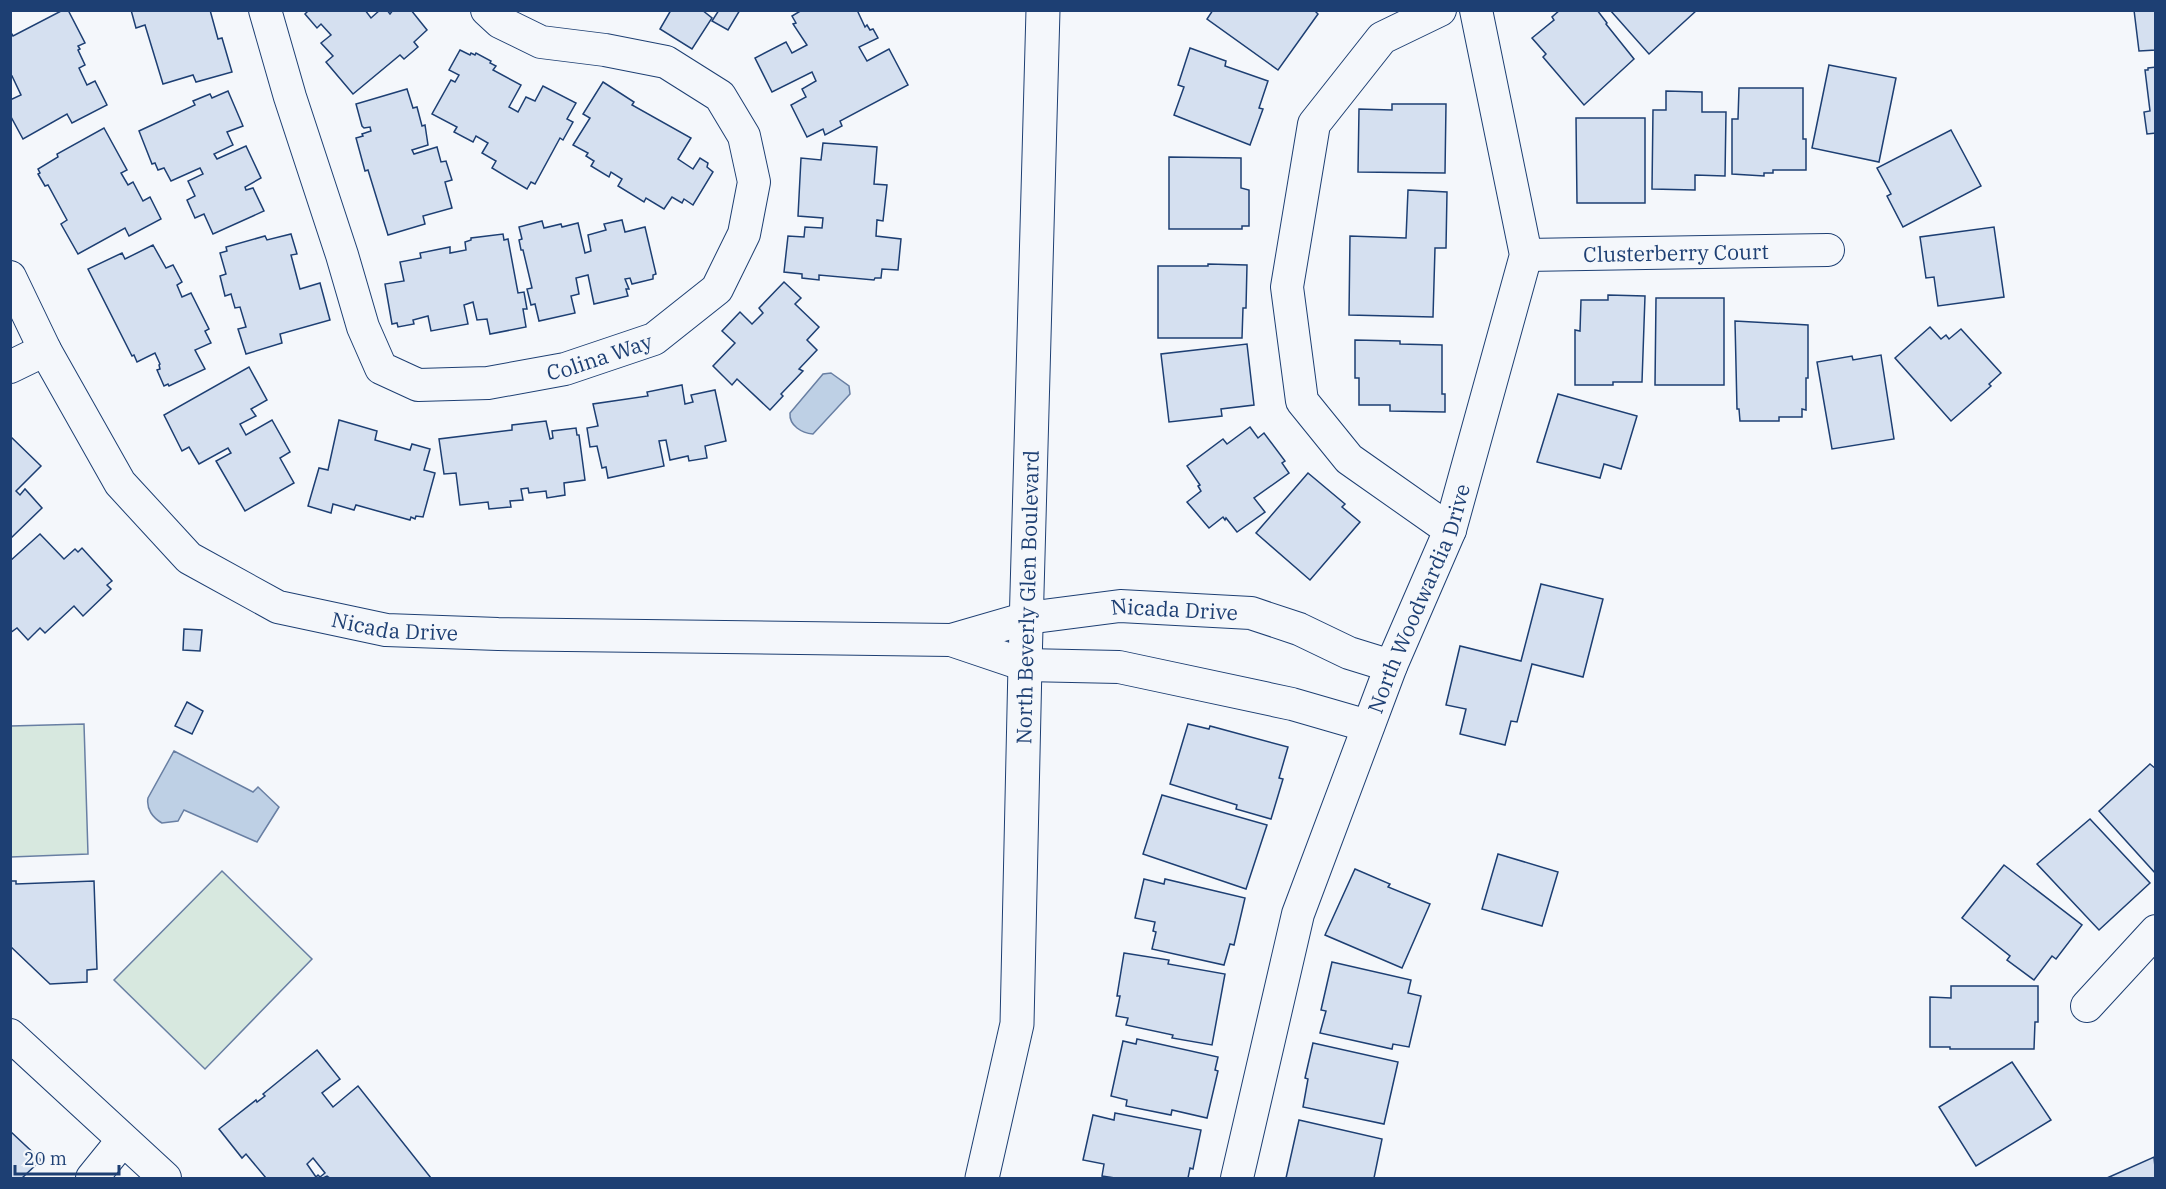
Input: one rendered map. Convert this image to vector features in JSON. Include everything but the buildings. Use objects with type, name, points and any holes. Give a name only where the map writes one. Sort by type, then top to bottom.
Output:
[{"type":"main road","name":"North Beverly Glen Boulevard","points":[[982,1179],[1017,1024],[1043,10]]},
{"type":"street","name":"Colina Way","points":[[265,10],[290,97],[363,327],[381,368],[418,385],[488,383],[565,369],[654,339],[717,289],[744,234],[754,182],[744,136],[720,96],[666,62],[605,50],[541,42],[500,22],[486,10]]},
{"type":"street","points":[[1440,10],[1382,38],[1314,124],[1287,287],[1302,401],[1348,459],[1450,530]]},
{"type":"street","name":"North Woodwardia Drive","points":[[1237,1179],[1298,914],[1391,666],[1450,530],[1526,255],[1476,10]]},
{"type":"street","name":"Clusterberry Court","points":[[1526,255],[1828,250]]},
{"type":"street","name":"Nicada Drive","points":[[10,277],[45,350],[120,483],[189,558],[278,608],[386,630],[498,634],[951,640],[1027,618],[1120,606],[1251,613],[1299,629],[1350,653],[1391,666]]},
{"type":"street","points":[[10,367],[45,350]]},
{"type":"street","name":"Nicada Drive","points":[[951,640],[1025,665],[1119,667],[1292,704],[1368,726]]},
{"type":"street","points":[[2087,1006],[2156,932]]},
{"type":"street","points":[[10,1035],[165,1179]]},
{"type":"street","points":[[92,1179],[122,1141]]},
{"type":"shaded area","points":[[84,724],[88,854],[11,857],[11,726]]},
{"type":"shaded area","points":[[222,871],[312,959],[205,1069],[114,980]]},
{"type":"water","points":[[831,373],[849,386],[850,394],[813,434],[805,432],[794,425],[790,413],[823,374]]},
{"type":"water","points":[[174,751],[253,792],[258,787],[279,807],[257,842],[184,810],[178,821],[162,823],[153,816],[148,806],[148,798]]}]
